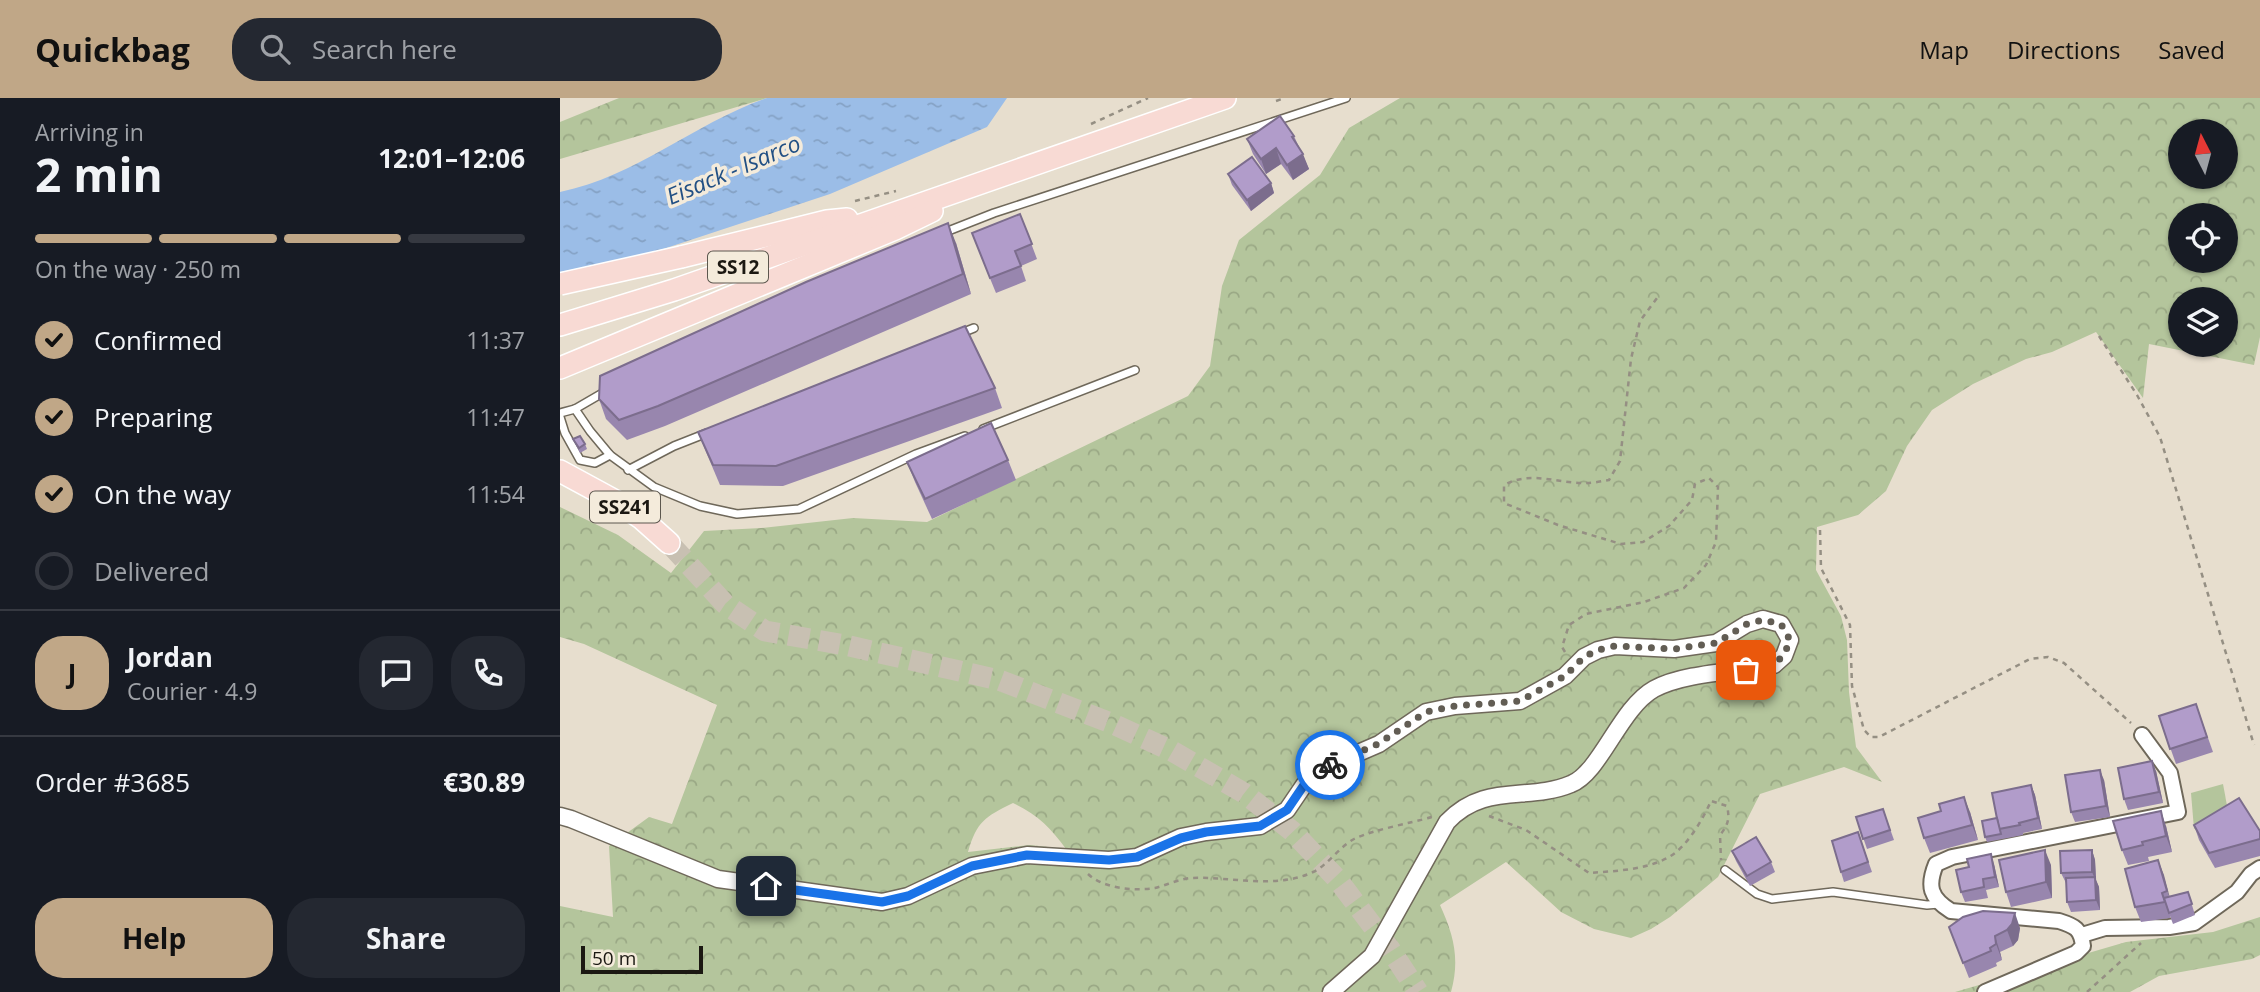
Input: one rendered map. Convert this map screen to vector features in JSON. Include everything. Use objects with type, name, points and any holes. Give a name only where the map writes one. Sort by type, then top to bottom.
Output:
[{"type":"main road","name":"SS12","points":[[560,325],[674,290],[1225,98]]},
{"type":"main road","points":[[560,368],[895,229],[1021,168]]},
{"type":"main road","points":[[560,284],[827,221],[887,215]]},
{"type":"main road","name":"SS241","points":[[565,477],[619,503],[669,542]]},
{"type":"street","points":[[560,816],[571,818],[718,879],[882,902],[908,896],[972,866],[1027,855],[1109,860],[1137,857],[1181,838],[1206,832],[1260,826],[1287,810],[1304,785],[1328,766],[1378,744],[1426,712],[1455,706],[1520,701],[1565,676],[1584,657],[1598,650],[1615,646],[1674,649],[1716,643],[1747,624],[1763,620],[1781,624],[1790,640],[1784,656],[1774,664],[1691,677],[1653,690],[1626,715],[1589,769],[1574,784],[1551,790],[1502,794],[1480,799],[1459,809],[1440,834],[1372,956],[1331,992]]},
{"type":"street","points":[[1985,992],[2076,953],[2083,946],[2082,935],[2073,926],[2059,921],[1951,911],[1940,904],[1932,892],[1930,879],[1936,864],[1952,857],[2178,812],[2170,772],[2142,734]]},
{"type":"street","points":[[2082,935],[2105,928],[2194,923],[2237,892],[2251,874],[2260,868]]},
{"type":"lane","points":[[934,236],[994,213],[1346,98]]},
{"type":"lane","points":[[950,337],[975,328]]},
{"type":"lane","points":[[980,430],[1135,370]]},
{"type":"lane","points":[[609,389],[560,415],[565,433],[580,460],[594,463],[610,455]]},
{"type":"lane","points":[[575,409],[610,455],[628,470],[665,493],[700,506],[737,514],[799,509],[916,454],[967,435]]},
{"type":"lane","points":[[628,470],[674,446],[712,431]]},
{"type":"lane","points":[[1725,870],[1757,894],[1772,899],[1833,892],[1927,905],[1940,904]]},
{"type":"path","points":[[1084,127],[1147,98]]},
{"type":"path","points":[[1276,101],[1285,98]]},
{"type":"path","points":[[850,202],[901,190]]},
{"type":"path","points":[[1575,666],[1562,647],[1569,625],[1586,614],[1644,602],[1684,588],[1706,565],[1716,542],[1718,487],[1709,478],[1696,484],[1692,500],[1669,526],[1643,542],[1621,544],[1558,525],[1504,503],[1504,485],[1517,478],[1586,483],[1609,480],[1620,461],[1631,359],[1640,321],[1657,298]]},
{"type":"path","points":[[2099,336],[2160,437],[2254,745]]},
{"type":"path","points":[[1820,530],[1821,568],[1850,625],[1852,686],[1864,730],[1871,737],[1878,737],[2030,659],[2048,657],[2064,663],[2142,734]]},
{"type":"path","points":[[1074,858],[1092,878],[1112,886],[1137,889],[1188,878],[1262,881],[1298,877],[1315,872],[1355,838],[1459,809],[1473,810],[1526,830],[1589,873],[1632,869],[1670,857],[1700,826],[1711,801],[1727,806],[1730,817],[1727,827],[1720,835],[1719,846],[1725,870]]},
{"type":"path","points":[[2087,992],[2159,927]]},
{"type":"green space","points":[[619,98],[767,98],[560,159],[560,122]]},
{"type":"green space","points":[[1400,98],[2260,98],[2260,337],[2254,365],[2214,357],[2238,357],[2238,287],[2168,287],[2168,348],[2149,344],[2143,398],[2096,332],[2052,352],[2026,359],[1973,384],[1932,410],[1907,446],[1886,491],[1858,515],[1817,527],[1816,570],[1841,616],[1847,640],[1849,692],[1856,747],[1882,782],[1844,767],[1760,794],[1718,877],[1670,917],[1631,938],[1594,929],[1561,912],[1506,862],[1440,905],[1454,948],[1455,969],[1451,992],[560,992],[560,906],[613,917],[609,846],[649,817],[672,824],[717,705],[584,644],[560,637],[560,507],[618,535],[671,573],[704,531],[853,518],[927,522],[1188,396],[1210,366],[1222,286],[1239,240],[1320,175],[1349,128]],"holes":[[[1013,803],[1049,828],[1066,849],[1030,845],[968,852],[983,821]]]},
{"type":"green space","points":[[2223,784],[2228,811],[2194,829],[2191,793]]},
{"type":"green space","points":[[2260,917],[2260,955],[2252,959],[2159,976],[2130,992],[1955,992],[2126,942],[2213,932]]},
{"type":"water","name":"Eisack - Isarco","points":[[767,98],[1007,98],[987,127],[830,194],[645,255],[560,272],[560,192],[615,174],[715,121]]},
{"type":"building","points":[[1280,116],[1303,154],[1287,165],[1276,148],[1261,159],[1247,139]]},
{"type":"building","points":[[1252,157],[1271,183],[1247,200],[1228,174]]},
{"type":"building","points":[[1020,214],[1032,244],[1015,251],[1021,266],[990,278],[972,233]]},
{"type":"building","points":[[948,223],[963,274],[658,406],[619,420],[599,399],[600,376],[806,282]]},
{"type":"building","points":[[965,326],[995,388],[776,466],[713,465],[698,432]]},
{"type":"building","points":[[991,423],[1008,460],[925,499],[907,462]]},
{"type":"building","points":[[580,436],[585,444],[579,448],[573,439]]},
{"type":"building","points":[[2196,704],[2207,737],[2170,749],[2159,716]]},
{"type":"building","points":[[2152,761],[2159,792],[2124,799],[2118,768]]},
{"type":"building","points":[[2100,770],[2106,806],[2071,812],[2065,775]]},
{"type":"building","points":[[2031,785],[2038,818],[1999,829],[1992,793]]},
{"type":"building","points":[[1964,797],[1972,825],[1924,838],[1918,818],[1941,811],[1939,804]]},
{"type":"building","points":[[2239,798],[2260,831],[2260,839],[2209,853],[2194,825]]},
{"type":"building","points":[[1883,809],[1890,830],[1863,839],[1856,817]]},
{"type":"building","points":[[2161,811],[2166,836],[2122,850],[2113,821]]},
{"type":"building","points":[[1997,818],[2001,834],[1985,837],[1982,821]]},
{"type":"building","points":[[1858,832],[1868,862],[1841,872],[1832,841]]},
{"type":"building","points":[[1756,837],[1771,862],[1747,876],[1732,851]]},
{"type":"building","points":[[2045,850],[2046,882],[2006,892],[1999,860]]},
{"type":"building","points":[[2092,850],[2092,872],[2061,873],[2060,851]]},
{"type":"building","points":[[1991,854],[1995,877],[1983,879],[1984,887],[1961,892],[1956,870],[1969,867],[1967,859]]},
{"type":"building","points":[[2158,860],[2167,891],[2162,893],[2165,902],[2135,907],[2125,869]]},
{"type":"building","points":[[2095,877],[2096,900],[2067,902],[2066,878]]},
{"type":"building","points":[[2188,892],[2192,904],[2169,913],[2164,898]]},
{"type":"building","points":[[1983,911],[2015,913],[2007,930],[1995,936],[1996,944],[1990,948],[1991,951],[1963,963],[1949,927],[1963,917]]},
{"type":"tunnel","points":[[669,543],[725,604],[765,631],[845,645],[999,680],[1111,723],[1172,751],[1244,793],[1292,831],[1338,880],[1390,949],[1418,992]]},
{"type":"way so far","points":[[1330,765],[1378,744],[1426,712],[1455,706],[1520,701],[1565,676],[1584,657],[1598,650],[1615,646],[1674,649],[1716,643],[1747,624],[1763,620],[1781,624],[1790,640],[1784,656],[1774,664],[1746,670]]},
{"type":"route","points":[[766,886],[882,902],[908,896],[972,866],[1027,855],[1109,860],[1137,857],[1181,838],[1206,832],[1260,826],[1287,810],[1304,785],[1330,765]]}]
